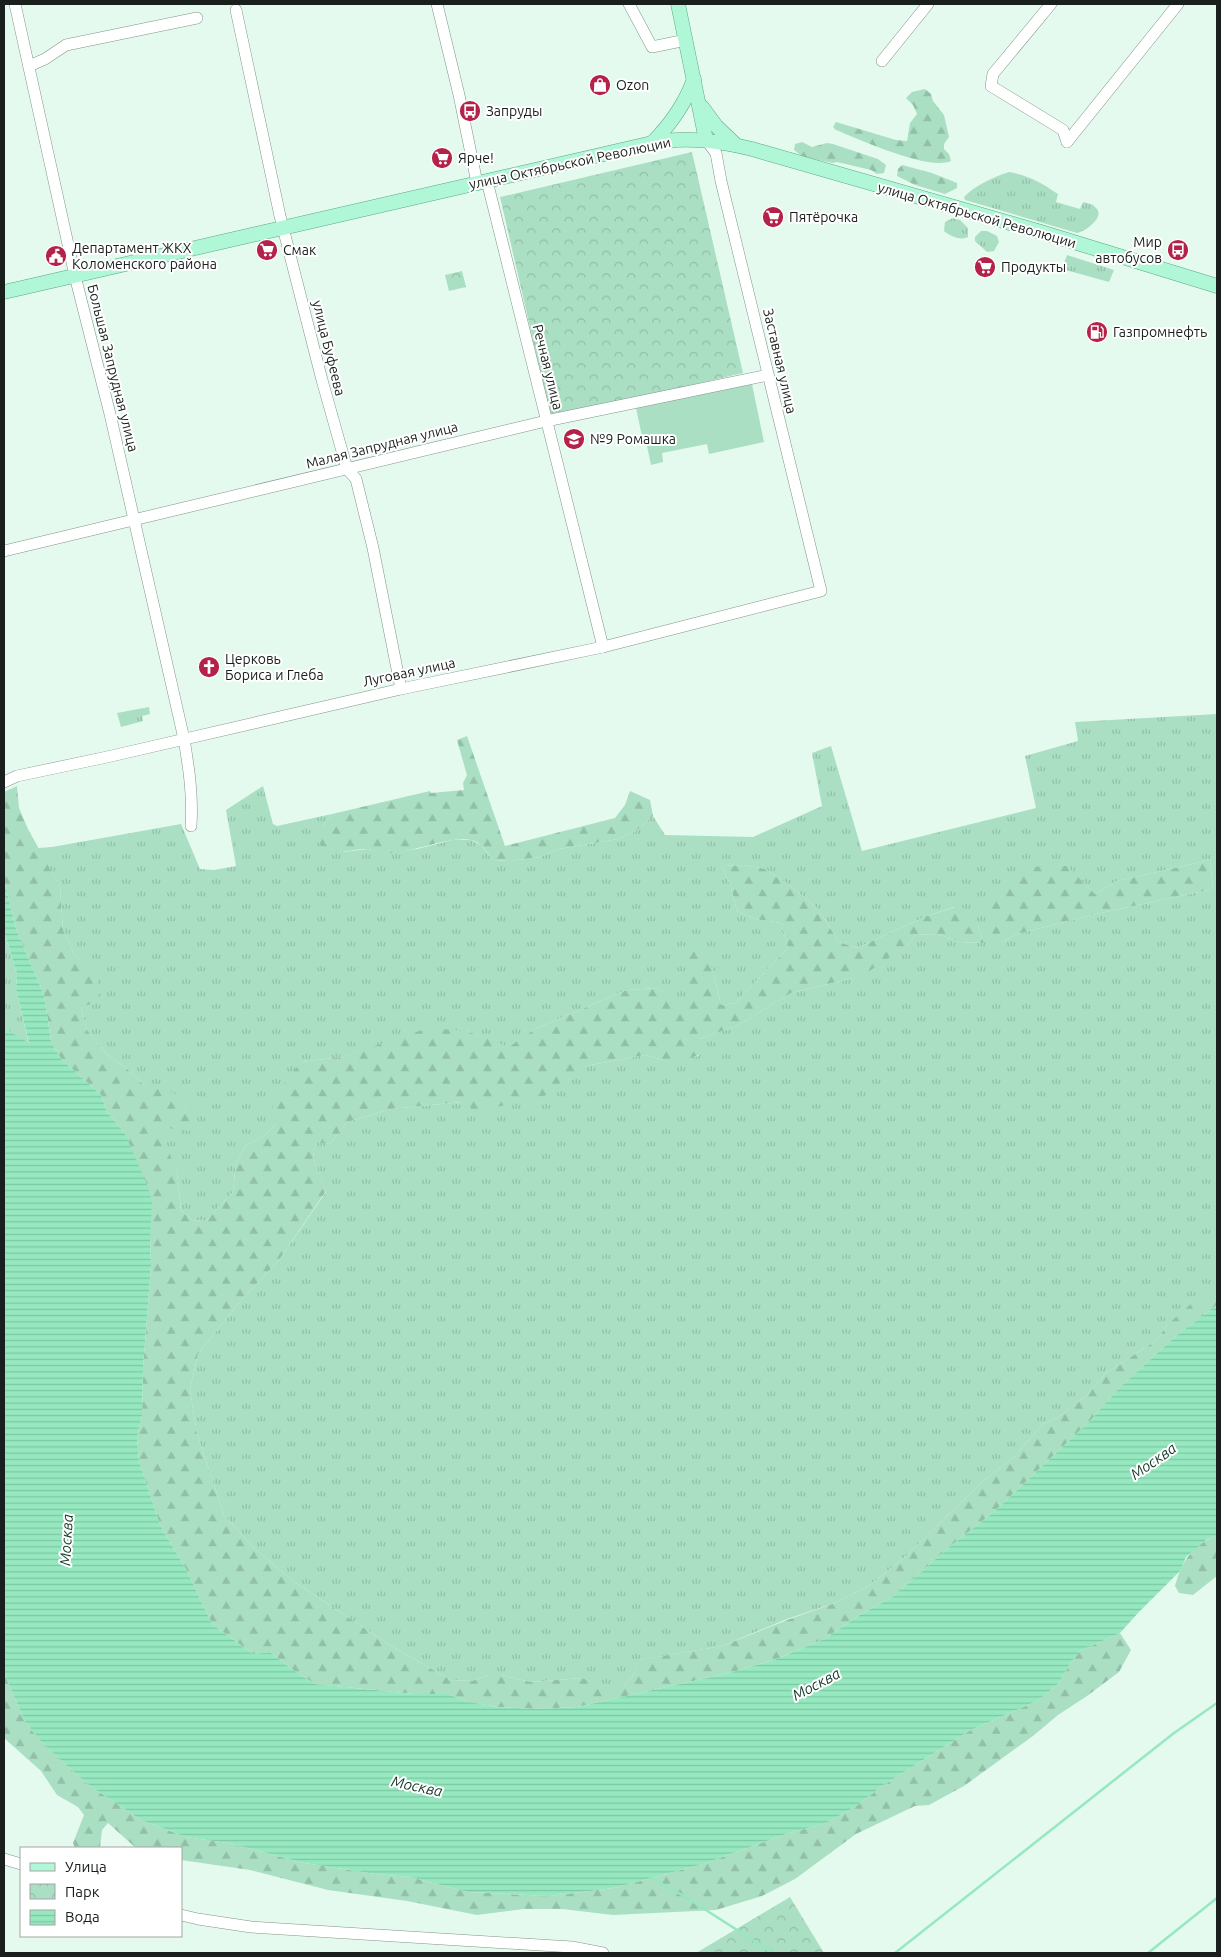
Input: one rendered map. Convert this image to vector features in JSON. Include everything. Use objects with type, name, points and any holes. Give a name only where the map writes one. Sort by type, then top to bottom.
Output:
[{"type":"main road","points":[[678,4],[706,140]]},
{"type":"main road","points":[[652,143],[671,124],[684,103],[694,78]]},
{"type":"main road","points":[[698,100],[711,120],[736,145]]},
{"type":"main road","name":"улица Октябрьской Революции","points":[[4,292],[652,143],[681,139],[706,140],[736,145],[1032,230],[1217,286]]},
{"type":"street","name":"Большая Запрудная улица","points":[[16,4],[75,276],[110,414],[184,739],[191,784],[192,826]]},
{"type":"street","name":"Речная улица","points":[[437,4],[603,647]]},
{"type":"street","points":[[628,4],[652,46],[686,40]]},
{"type":"street","points":[[882,61],[928,4]]},
{"type":"street","points":[[1051,4],[993,74],[991,86],[1055,124],[1063,130],[1067,142],[1178,4]]},
{"type":"street","name":"улица Буфеева","points":[[236,10],[284,228],[322,380],[347,470],[356,479],[373,548],[401,689]]},
{"type":"street","points":[[29,66],[45,59],[66,45],[197,18]]},
{"type":"street","name":"Заставная улица","points":[[706,140],[716,153],[821,591]]},
{"type":"street","name":"Малая Запрудная улица","points":[[4,550],[347,470],[546,421],[768,375]]},
{"type":"street","name":"Луговая улица","points":[[4,782],[17,776],[401,689],[603,647],[821,591]]},
{"type":"street","points":[[4,1858],[20,1864]]},
{"type":"street","points":[[182,1915],[251,1927],[572,1948],[603,1953]]},
{"type":"green space","points":[[925,89],[931,94],[933,101],[944,115],[949,137],[944,144],[944,149],[949,154],[951,161],[940,163],[911,158],[861,140],[833,127],[836,122],[896,140],[907,141],[910,123],[917,114],[913,105],[906,98],[912,92]]},
{"type":"green space","points":[[802,142],[812,147],[827,143],[833,144],[878,159],[886,165],[884,173],[877,174],[871,170],[802,156],[794,150],[795,144]]},
{"type":"green space","points":[[692,152],[743,373],[551,418],[500,197]]},
{"type":"green space","points":[[902,165],[932,173],[957,183],[957,188],[945,194],[915,185],[897,176],[898,169]]},
{"type":"green space","points":[[1009,172],[1029,177],[1052,190],[1058,194],[1056,202],[1080,209],[1083,202],[1093,205],[1098,211],[1097,219],[1085,230],[1077,233],[965,200],[964,197],[979,185]]},
{"type":"green space","points":[[953,218],[960,220],[968,228],[968,237],[955,237],[944,231],[945,222]]},
{"type":"green space","points":[[981,231],[987,231],[997,236],[999,242],[994,251],[987,252],[975,241],[975,237]]},
{"type":"green space","points":[[1067,255],[1114,270],[1109,282],[1062,269]]},
{"type":"green space","points":[[462,271],[466,287],[449,291],[445,275]]},
{"type":"green space","points":[[752,384],[764,442],[709,454],[707,444],[662,453],[663,462],[651,465],[646,441],[643,441],[636,408]]},
{"type":"green space","points":[[149,707],[150,714],[142,716],[143,721],[121,727],[117,713]]},
{"type":"green space","points":[[1217,714],[1217,1296],[1167,1325],[1157,1340],[1106,1373],[1087,1395],[1057,1418],[1043,1424],[1014,1457],[980,1484],[904,1558],[870,1585],[835,1603],[787,1619],[722,1646],[639,1660],[635,1673],[625,1685],[612,1689],[582,1678],[531,1682],[501,1675],[489,1675],[472,1681],[451,1680],[393,1647],[296,1583],[255,1549],[224,1515],[197,1434],[190,1390],[198,1354],[237,1305],[279,1260],[326,1192],[313,1157],[316,1141],[330,1144],[347,1122],[391,1109],[462,1102],[591,1065],[645,1055],[664,1060],[699,1056],[699,1039],[737,1026],[791,993],[853,978],[908,945],[915,935],[937,934],[960,942],[984,943],[978,926],[954,907],[927,916],[857,948],[839,942],[818,909],[793,888],[765,869],[744,865],[722,866],[731,887],[737,911],[755,919],[781,923],[788,948],[735,1003],[721,1005],[713,970],[687,954],[687,1004],[657,988],[627,990],[535,1029],[509,1048],[467,1031],[383,1044],[342,1057],[301,1062],[277,1124],[261,1138],[246,1145],[236,1163],[233,1192],[206,1221],[192,1220],[181,1210],[177,1172],[158,1127],[164,1127],[163,1087],[146,1087],[126,1068],[105,1053],[87,1030],[81,1008],[97,977],[74,954],[63,930],[60,887],[38,848],[181,824],[200,869],[214,870],[236,866],[226,810],[263,786],[273,824],[277,826],[332,814],[322,827],[344,852],[367,849],[391,853],[417,849],[452,840],[471,840],[481,845],[493,860],[510,861],[540,857],[559,849],[618,839],[636,831],[653,816],[665,835],[753,837],[822,806],[812,753],[831,746],[862,851],[1036,808],[1025,756],[1078,741],[1075,722]],"holes":[[[1210,860],[1213,889],[1096,914],[1017,934],[1000,943],[1087,886],[1095,894],[1117,881]]]},
{"type":"green space","points":[[467,736],[505,846],[615,818],[625,805],[630,791],[650,800],[653,816],[636,831],[618,839],[559,849],[540,857],[510,861],[493,860],[481,845],[475,841],[463,839],[391,853],[367,849],[337,852],[319,844],[322,827],[332,814],[430,791],[431,793],[464,790],[463,783],[467,775],[457,740]]},
{"type":"green space","points":[[17,786],[19,808],[28,829],[60,887],[63,930],[74,954],[97,976],[101,999],[81,1008],[87,1030],[105,1053],[126,1068],[146,1087],[163,1087],[190,1103],[190,1131],[159,1127],[177,1172],[181,1210],[192,1220],[206,1221],[233,1192],[236,1163],[246,1145],[261,1138],[277,1124],[271,1100],[301,1062],[342,1057],[428,1028],[467,1031],[509,1047],[535,1029],[627,990],[657,988],[687,1003],[687,954],[703,947],[713,970],[721,1005],[735,1003],[788,948],[781,923],[755,919],[737,911],[731,887],[722,866],[744,865],[765,869],[793,888],[818,909],[839,942],[857,948],[927,916],[955,907],[969,909],[978,926],[984,943],[960,942],[937,934],[915,935],[908,945],[871,970],[853,978],[791,993],[737,1026],[699,1039],[699,1055],[670,1065],[664,1060],[645,1055],[591,1065],[576,1070],[551,1094],[476,1112],[462,1102],[391,1109],[347,1122],[330,1144],[316,1142],[313,1157],[326,1191],[279,1260],[237,1305],[198,1354],[190,1390],[197,1434],[224,1515],[255,1549],[296,1583],[393,1647],[451,1680],[472,1681],[489,1675],[501,1675],[531,1682],[582,1678],[612,1688],[625,1685],[635,1673],[638,1660],[722,1646],[835,1603],[870,1585],[904,1558],[980,1484],[1014,1457],[1043,1424],[1057,1418],[1087,1395],[1106,1373],[1157,1340],[1167,1325],[1192,1303],[1217,1296],[1217,1305],[1177,1335],[1118,1389],[1091,1420],[995,1511],[948,1548],[894,1596],[858,1616],[826,1638],[777,1659],[729,1673],[577,1707],[535,1709],[497,1707],[465,1701],[448,1694],[413,1694],[315,1684],[270,1652],[253,1654],[212,1624],[187,1571],[160,1525],[139,1461],[137,1437],[142,1415],[143,1368],[151,1266],[150,1240],[124,1132],[107,1112],[101,1095],[61,1059],[51,1041],[44,995],[16,929],[4,880],[4,792]]},
{"type":"green space","points":[[1210,860],[1213,889],[1096,914],[1017,934],[1000,943],[990,930],[987,911],[993,891],[1021,867],[1067,866],[1095,894],[1117,881]]},
{"type":"green space","points":[[4,931],[17,974],[16,989],[29,1044],[4,1028]]},
{"type":"green space","points":[[1217,1535],[1217,1576],[1193,1595],[1179,1593],[1175,1586],[1185,1561],[1201,1544]]},
{"type":"green space","points":[[1120,1633],[1131,1650],[1119,1672],[1058,1715],[1033,1736],[964,1786],[929,1805],[915,1806],[856,1834],[795,1879],[762,1896],[716,1910],[613,1915],[562,1909],[524,1909],[477,1915],[407,1901],[328,1890],[250,1870],[182,1860],[182,1847],[135,1847],[108,1823],[102,1830],[100,1847],[75,1847],[73,1843],[84,1815],[78,1807],[57,1795],[41,1771],[4,1738],[4,1673],[25,1722],[44,1745],[86,1783],[141,1820],[186,1837],[228,1843],[304,1863],[375,1874],[410,1877],[468,1892],[549,1896],[614,1888],[703,1864],[786,1834],[826,1823],[855,1807],[882,1786],[969,1731],[1039,1700],[1059,1683],[1069,1665],[1080,1651]]},
{"type":"green space","points":[[790,1897],[824,1953],[696,1953]]},
{"type":"water","name":"Москва","points":[[4,880],[16,929],[44,995],[51,1041],[61,1059],[101,1095],[107,1112],[124,1132],[146,1182],[152,1201],[151,1266],[143,1368],[142,1415],[137,1437],[139,1461],[160,1525],[187,1571],[212,1624],[253,1654],[270,1652],[315,1684],[413,1694],[448,1694],[465,1701],[497,1707],[535,1709],[577,1707],[729,1673],[777,1659],[826,1638],[858,1616],[894,1596],[948,1548],[995,1511],[1091,1420],[1118,1389],[1177,1335],[1217,1305],[1217,1535],[1206,1540],[1186,1557],[1180,1571],[1120,1633],[1080,1651],[1069,1665],[1059,1683],[1039,1700],[969,1731],[882,1786],[855,1807],[826,1823],[786,1834],[703,1864],[614,1888],[549,1896],[468,1892],[410,1877],[375,1874],[304,1863],[228,1843],[186,1837],[141,1820],[86,1783],[44,1745],[25,1722],[4,1673],[4,1028],[29,1043],[16,989],[17,974],[4,931]]},
{"type":"waterway","points":[[895,1953],[1174,1733],[1217,1703]]},
{"type":"waterway","points":[[651,1878],[684,1896],[773,1953]]},
{"type":"waterway","points":[[1148,1953],[1217,1898]]},
{"type":"place","name":"Ozon","points":[[600,85]]},
{"type":"place","name":"Запруды","points":[[470,111]]},
{"type":"place","name":"Ярче!","points":[[442,158]]},
{"type":"place","name":"Пятёрочка","points":[[773,217]]},
{"type":"place","name":"Смак","points":[[267,250]]},
{"type":"place","name":"Мир автобусов","points":[[1178,250]]},
{"type":"place","name":"Департамент ЖКХ Коломенского района","points":[[56,256]]},
{"type":"place","name":"Продукты","points":[[985,267]]},
{"type":"place","name":"Газпромнефть","points":[[1097,332]]},
{"type":"place","name":"№9 Ромашка","points":[[574,439]]},
{"type":"place","name":"Церковь Бориса и Глеба","points":[[209,667]]}]
